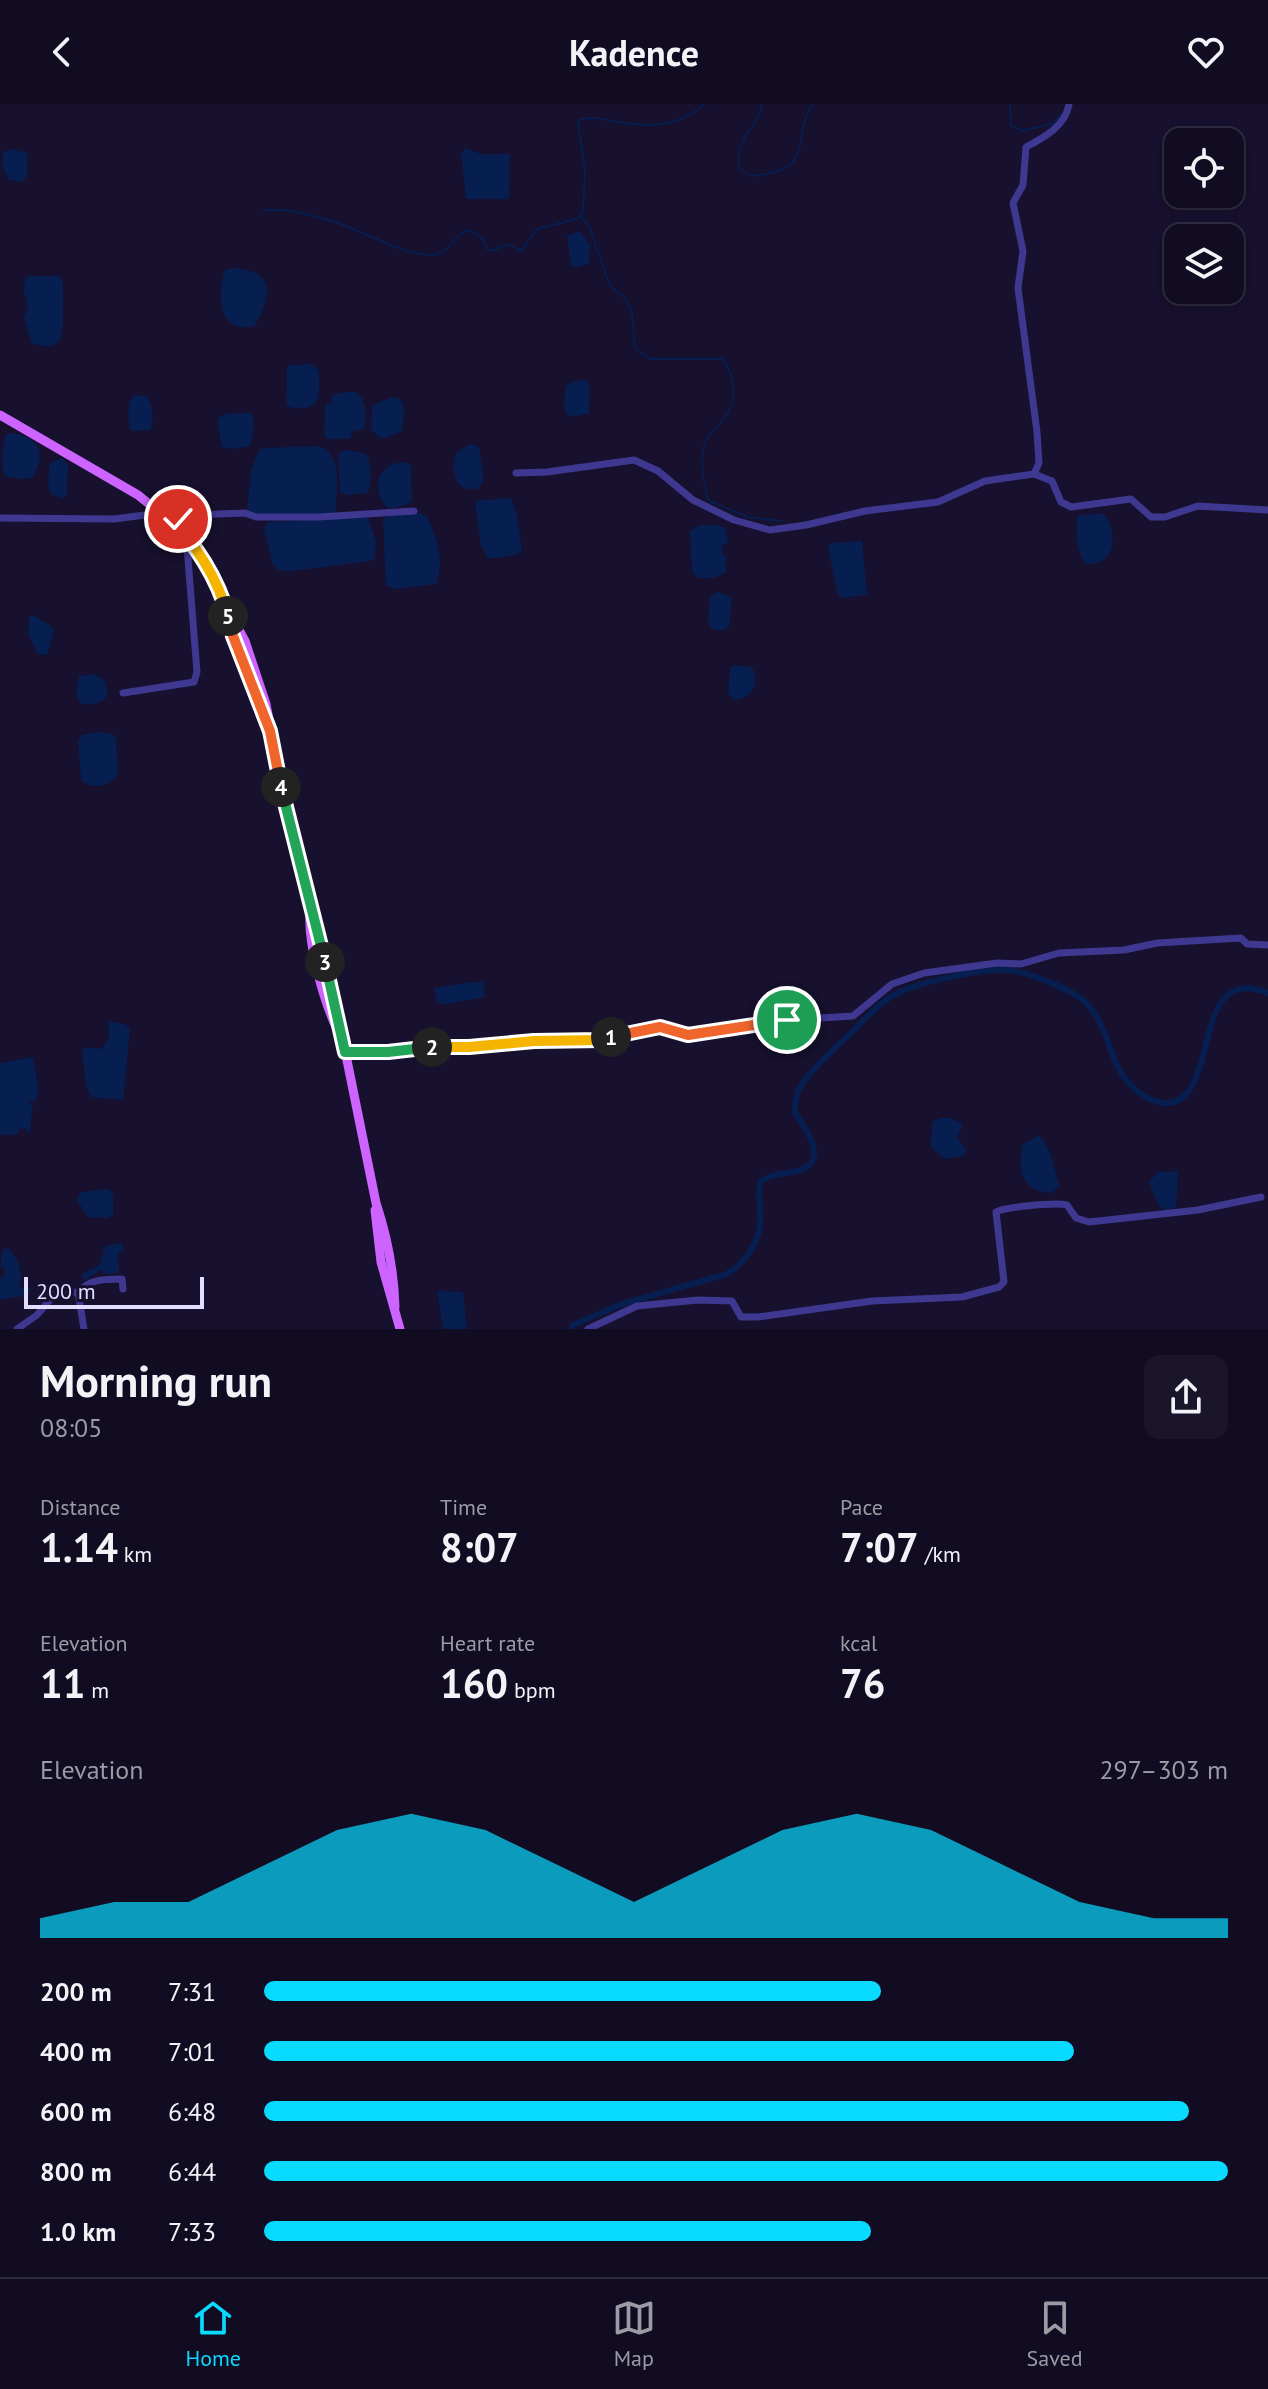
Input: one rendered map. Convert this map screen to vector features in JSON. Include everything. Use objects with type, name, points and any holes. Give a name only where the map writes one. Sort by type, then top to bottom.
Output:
[{"type":"main road","points":[[0,415],[138,495],[186,534],[234,620],[253,662],[263,691],[311,911],[311,934],[326,998],[345,1052],[385,1237],[400,1329]]},
{"type":"street","points":[[1034,474],[1039,463],[1037,432],[1018,288],[1023,251],[1013,203],[1023,185],[1026,147],[1050,134],[1068,112],[1069,104]]},
{"type":"street","points":[[516,473],[547,472],[634,460],[658,471],[693,500],[734,520],[770,530],[865,511],[938,502],[985,481],[1034,474],[1052,481],[1061,502],[1071,507],[1131,499],[1151,517],[1165,517],[1198,506],[1268,510]]},
{"type":"street","points":[[0,518],[114,519],[153,514],[178,519],[191,515],[245,513],[256,517],[319,517],[414,511]]},
{"type":"street","points":[[123,693],[194,682],[197,672],[186,534]]},
{"type":"street","points":[[345,1052],[602,1040],[617,1034],[660,1027],[688,1035],[787,1020],[853,1016],[892,984],[924,973],[997,963],[1021,964],[1059,953],[1124,950],[1202,939],[1241,938],[1247,944],[1268,945]]},
{"type":"street","points":[[588,1329],[637,1306],[655,1303],[732,1301],[741,1317],[758,1317],[872,1301],[962,1297],[999,1287],[1004,1282],[996,1212],[1003,1208],[1018,1209],[1058,1202],[1067,1205],[1076,1218],[1089,1222],[1198,1210],[1261,1197]]},
{"type":"street","points":[[17,1329],[37,1315],[55,1294],[78,1292],[92,1281],[114,1279],[122,1279],[123,1289]]},
{"type":"street","points":[[78,1292],[84,1329]]},
{"type":"water","points":[[465,148],[481,154],[510,154],[509,199],[466,199],[461,153]]},
{"type":"water","points":[[11,149],[27,153],[27,176],[22,182],[9,180],[2,165],[3,152]]},
{"type":"water","points":[[580,231],[590,245],[589,263],[571,267],[567,235]]},
{"type":"water","points":[[225,270],[247,270],[264,280],[267,295],[255,326],[233,325],[223,311],[222,280]]},
{"type":"water","points":[[30,276],[58,276],[62,279],[63,327],[60,339],[53,345],[32,344],[24,318],[28,308],[25,279]]},
{"type":"water","points":[[312,364],[319,371],[316,401],[307,408],[289,407],[286,401],[289,365]]},
{"type":"water","points":[[586,380],[590,385],[589,413],[574,417],[567,415],[564,406],[566,386],[573,381]]},
{"type":"water","points":[[357,392],[363,400],[366,414],[364,429],[353,431],[350,439],[327,439],[324,434],[326,404],[332,404],[332,395]]},
{"type":"water","points":[[134,395],[147,396],[149,400],[153,418],[150,430],[131,431],[129,407]]},
{"type":"water","points":[[393,397],[400,399],[403,407],[401,432],[382,439],[371,430],[372,405]]},
{"type":"water","points":[[251,413],[254,430],[250,446],[235,449],[222,447],[217,419],[224,414]]},
{"type":"water","points":[[12,433],[29,438],[38,448],[39,461],[32,478],[5,476],[3,445],[6,435]]},
{"type":"water","points":[[469,444],[479,447],[484,481],[477,489],[467,489],[458,484],[453,469],[456,453]]},
{"type":"water","points":[[317,446],[326,450],[335,463],[336,510],[330,515],[253,515],[247,509],[251,472],[258,451],[264,448]]},
{"type":"water","points":[[348,450],[366,454],[368,458],[371,473],[368,493],[340,493],[338,456],[340,452]]},
{"type":"water","points":[[62,458],[68,464],[67,495],[63,498],[51,494],[48,483],[50,463]]},
{"type":"water","points":[[403,462],[411,465],[412,502],[387,508],[379,493],[379,479],[387,467]]},
{"type":"water","points":[[511,498],[517,515],[522,551],[516,555],[489,559],[481,546],[475,501]]},
{"type":"water","points":[[419,513],[427,516],[439,550],[440,566],[436,584],[395,589],[386,586],[383,520],[388,516]]},
{"type":"water","points":[[1102,513],[1111,528],[1112,547],[1103,561],[1084,563],[1077,540],[1077,516]]},
{"type":"water","points":[[368,517],[376,542],[375,558],[371,561],[291,571],[279,571],[272,563],[264,528],[268,522]]},
{"type":"water","points":[[700,525],[718,525],[726,529],[728,544],[722,545],[722,553],[726,557],[726,572],[714,578],[698,578],[692,571],[690,531]]},
{"type":"water","points":[[862,541],[867,595],[841,598],[828,547],[830,543]]},
{"type":"water","points":[[717,592],[732,597],[729,627],[720,631],[712,629],[708,623],[710,597]]},
{"type":"water","points":[[33,615],[54,630],[47,655],[38,654],[28,634],[29,617]]},
{"type":"water","points":[[735,665],[752,667],[755,684],[746,697],[734,700],[728,694],[730,668]]},
{"type":"water","points":[[94,674],[104,680],[108,694],[96,704],[80,703],[76,694],[79,676]]},
{"type":"water","points":[[98,732],[113,734],[116,739],[118,775],[101,786],[81,780],[78,742],[82,735]]},
{"type":"water","points":[[483,982],[485,997],[437,1003],[434,988]]},
{"type":"water","points":[[108,1022],[125,1024],[130,1030],[123,1100],[91,1097],[86,1085],[82,1049],[102,1049],[109,1037]]},
{"type":"water","points":[[33,1057],[39,1091],[35,1101],[28,1101],[33,1105],[29,1136],[26,1129],[20,1129],[16,1135],[0,1135],[0,1063]]},
{"type":"water","points":[[940,1118],[962,1123],[957,1137],[966,1149],[965,1155],[946,1159],[931,1148],[932,1122]]},
{"type":"water","points":[[1039,1135],[1050,1153],[1060,1186],[1051,1193],[1033,1189],[1021,1170],[1023,1144]]},
{"type":"water","points":[[1178,1171],[1176,1208],[1165,1210],[1159,1206],[1149,1182],[1158,1172]]},
{"type":"water","points":[[108,1189],[113,1194],[113,1215],[107,1218],[88,1217],[77,1200],[80,1192]]},
{"type":"water","points":[[122,1243],[124,1250],[118,1254],[119,1273],[103,1274],[101,1270],[84,1281],[82,1274],[100,1265],[105,1246]]},
{"type":"water","points":[[7,1248],[19,1266],[19,1288],[31,1288],[25,1301],[22,1296],[0,1300],[0,1278],[5,1275],[4,1267],[0,1266],[3,1249]]},
{"type":"water","points":[[437,1291],[463,1292],[467,1329],[443,1329]]},
{"type":"waterway","points":[[263,210],[287,211],[325,219],[421,254],[443,252],[459,235],[470,230],[482,238],[488,250],[507,244],[521,251],[537,229],[577,219],[583,212],[585,171],[580,120],[592,118],[661,124],[683,118],[704,104]]},
{"type":"waterway","points":[[762,104],[740,149],[740,169],[751,176],[773,173],[795,160],[806,117],[813,104]]},
{"type":"waterway","points":[[1010,104],[1011,126],[1022,131],[1052,124],[1063,113]]},
{"type":"waterway","points":[[581,217],[589,226],[610,286],[625,298],[632,312],[635,349],[651,359],[722,359],[726,364],[732,378],[731,407],[707,439],[702,457],[708,500],[747,517],[781,521]]},
{"type":"waterway","points":[[571,1329],[573,1325],[622,1304],[727,1274],[741,1263],[752,1249],[758,1233],[760,1182],[774,1175],[797,1171],[813,1161],[813,1145],[795,1113],[799,1089],[809,1074],[872,1012],[904,990],[932,981],[995,970],[1015,971],[1050,982],[1089,1006],[1124,1077],[1146,1097],[1160,1103],[1169,1103],[1185,1095],[1196,1078],[1216,1012],[1227,996],[1243,988],[1268,993]]},
{"type":"route","points":[[178,519],[167,516],[186,534],[219,593],[270,731],[345,1052],[602,1040],[617,1034],[660,1027],[688,1035],[787,1020]]}]
